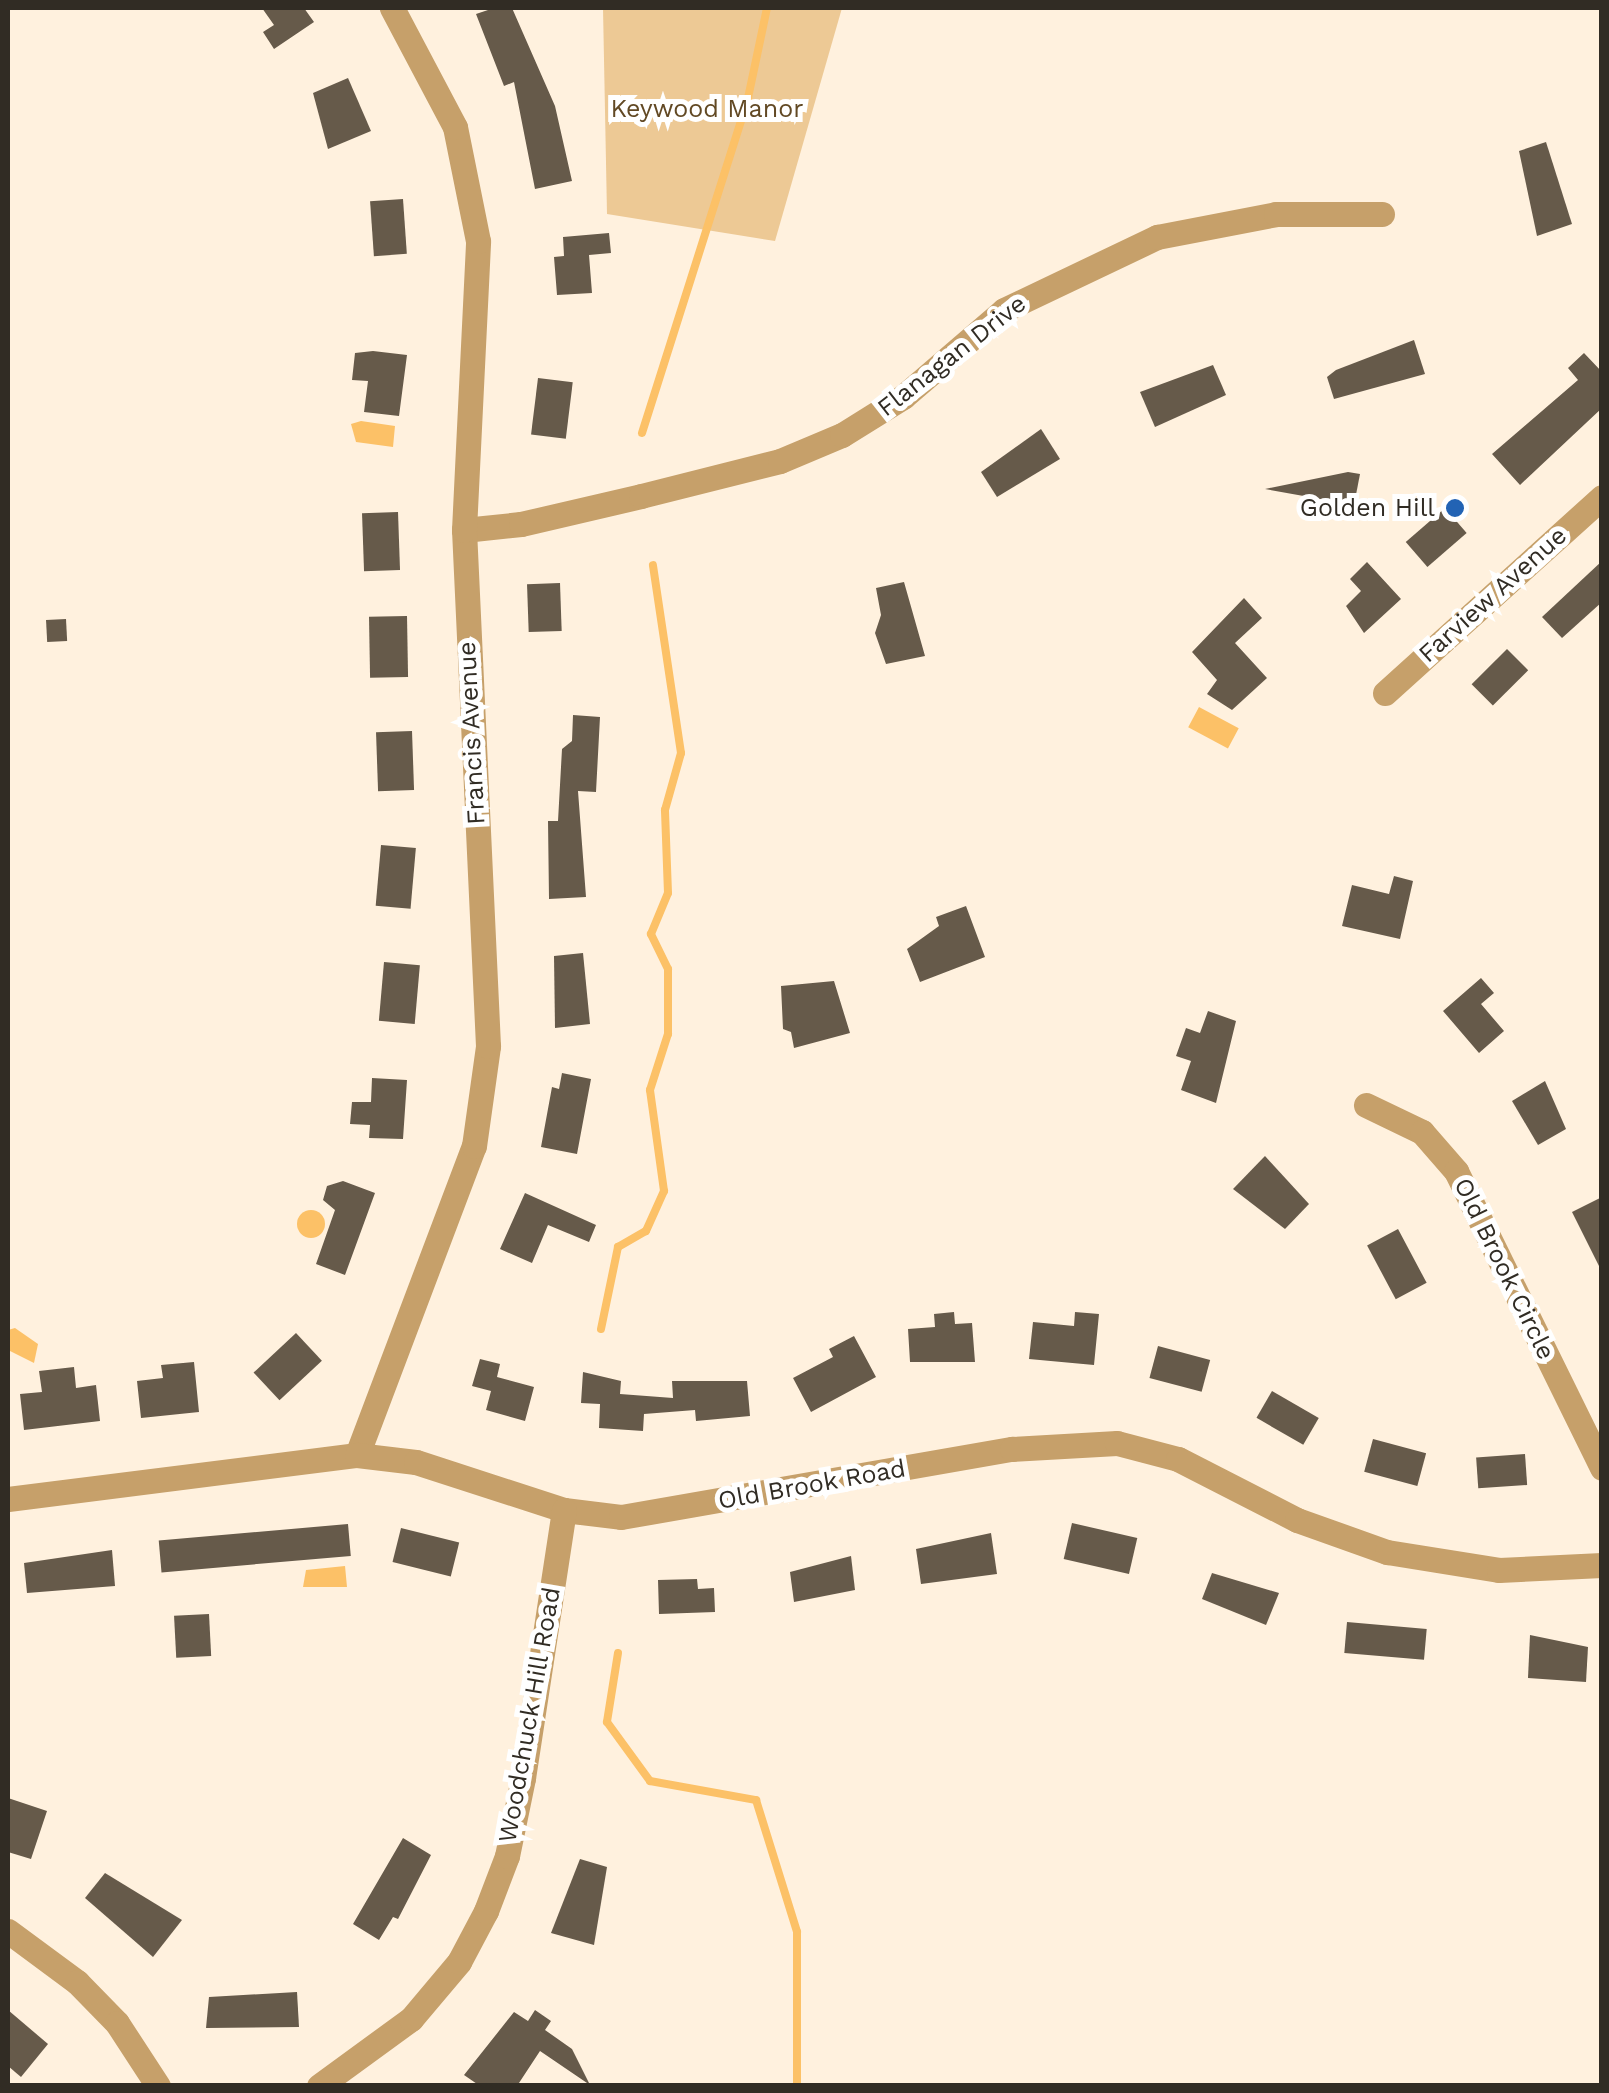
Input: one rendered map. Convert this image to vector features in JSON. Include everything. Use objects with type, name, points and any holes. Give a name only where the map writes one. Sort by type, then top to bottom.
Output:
[{"type":"street","name":"Francis Avenue","points":[[357,1455],[484,1108],[488,1046],[464,530],[478,241],[455,127],[392,8]]},
{"type":"street","name":"Flanagan Drive","points":[[464,530],[521,524],[642,496],[780,461],[842,436],[903,397],[1004,310],[1157,237],[1276,214],[1382,214]]},
{"type":"street","name":"Farview Avenue","points":[[1385,693],[1602,497]]},
{"type":"street","name":"Old Brook Circle","points":[[1366,1105],[1422,1132],[1456,1171],[1602,1468]]},
{"type":"street","name":"Old Brook Road","points":[[8,1499],[357,1455],[438,1468],[564,1510],[621,1517],[1012,1449],[1117,1443],[1178,1459],[1296,1520],[1406,1557],[1528,1572],[1602,1565]]},
{"type":"street","name":"Woodchuck Hill Road","points":[[319,2086],[411,2019],[458,1962],[486,1911],[507,1856],[523,1778],[564,1510]]},
{"type":"street","points":[[8,1932],[90,1996],[158,2086]]},
{"type":"green space","name":"Keywood Manor","points":[[603,8],[842,8],[775,241],[607,214]]},
{"type":"shaded area","points":[[361,421],[395,426],[393,447],[356,442],[351,424]]},
{"type":"shaded area","points":[[1199,707],[1239,728],[1228,748],[1188,727]]},
{"type":"shaded area","points":[[311,1210],[321,1214],[325,1224],[321,1234],[311,1238],[301,1234],[297,1224],[301,1214]]},
{"type":"shaded area","points":[[15,1328],[38,1344],[34,1363],[8,1350],[8,1330]]},
{"type":"shaded area","points":[[345,1566],[347,1587],[303,1587],[306,1570]]},
{"type":"building","points":[[262,8],[304,8],[314,22],[274,49],[263,32],[274,25]]},
{"type":"building","points":[[512,8],[555,106],[572,181],[535,189],[514,82],[504,86],[476,14]]},
{"type":"building","points":[[348,78],[371,131],[328,149],[313,93]]},
{"type":"building","points":[[1546,142],[1572,224],[1537,236],[1519,151]]},
{"type":"building","points":[[403,199],[407,254],[374,256],[370,201]]},
{"type":"building","points":[[609,233],[611,253],[589,255],[592,293],[557,295],[554,257],[564,256],[563,237]]},
{"type":"building","points":[[1414,340],[1425,374],[1334,399],[1327,377],[1336,370]]},
{"type":"building","points":[[355,353],[407,355],[399,416],[364,412],[368,381],[352,380]]},
{"type":"building","points":[[1584,353],[1602,372],[1602,408],[1520,485],[1492,454],[1578,380],[1568,368]]},
{"type":"building","points":[[1213,365],[1226,395],[1155,427],[1140,392]]},
{"type":"building","points":[[538,378],[573,382],[566,439],[531,435]]},
{"type":"building","points":[[1041,429],[1060,459],[997,497],[981,472]]},
{"type":"building","points":[[1348,472],[1360,474],[1354,505],[1265,489]]},
{"type":"building","points":[[1445,508],[1467,533],[1427,567],[1406,542]]},
{"type":"building","points":[[398,512],[400,570],[364,571],[362,513]]},
{"type":"building","points":[[1602,561],[1602,602],[1562,638],[1542,617]]},
{"type":"building","points":[[1367,562],[1401,599],[1364,633],[1346,606],[1361,591],[1350,579]]},
{"type":"building","points":[[904,582],[925,656],[886,664],[875,633],[881,615],[876,588]]},
{"type":"building","points":[[560,583],[562,631],[529,632],[527,584]]},
{"type":"building","points":[[1244,598],[1262,618],[1235,643],[1267,678],[1232,710],[1207,694],[1217,680],[1192,652]]},
{"type":"building","points":[[407,616],[408,677],[370,678],[369,617]]},
{"type":"building","points":[[66,619],[67,641],[47,642],[46,620]]},
{"type":"building","points":[[1507,649],[1528,670],[1493,706],[1472,684]]},
{"type":"building","points":[[573,715],[600,717],[596,792],[578,791],[586,897],[549,899],[548,821],[558,821],[562,749],[572,741]]},
{"type":"building","points":[[412,731],[414,790],[378,791],[376,732]]},
{"type":"building","points":[[381,845],[416,848],[411,909],[376,906]]},
{"type":"building","points":[[1394,876],[1413,881],[1400,939],[1342,926],[1352,885],[1389,894]]},
{"type":"building","points":[[966,906],[985,957],[920,982],[907,949],[939,926],[936,917]]},
{"type":"building","points":[[583,953],[590,1024],[555,1028],[554,956]]},
{"type":"building","points":[[384,962],[420,965],[415,1024],[379,1021]]},
{"type":"building","points":[[1481,978],[1494,993],[1481,1004],[1504,1031],[1479,1053],[1443,1011]]},
{"type":"building","points":[[834,981],[850,1033],[794,1048],[791,1032],[783,1029],[781,986]]},
{"type":"building","points":[[1208,1011],[1236,1021],[1216,1103],[1181,1090],[1191,1061],[1176,1056],[1186,1028],[1200,1033]]},
{"type":"building","points":[[562,1073],[591,1079],[577,1154],[541,1147],[552,1087],[559,1089]]},
{"type":"building","points":[[372,1078],[407,1080],[403,1139],[369,1138],[370,1125],[350,1124],[352,1102],[371,1102]]},
{"type":"building","points":[[1545,1081],[1566,1129],[1538,1145],[1512,1101]]},
{"type":"building","points":[[1265,1156],[1309,1204],[1285,1229],[1233,1189]]},
{"type":"building","points":[[343,1181],[375,1193],[345,1275],[316,1264],[335,1210],[323,1200],[327,1186]]},
{"type":"building","points":[[525,1193],[596,1225],[589,1242],[548,1225],[532,1263],[500,1249]]},
{"type":"building","points":[[1602,1197],[1602,1272],[1572,1212]]},
{"type":"building","points":[[1398,1229],[1427,1283],[1396,1299],[1367,1245]]},
{"type":"building","points":[[954,1312],[955,1324],[972,1323],[975,1362],[910,1362],[908,1329],[935,1327],[934,1314]]},
{"type":"building","points":[[1075,1312],[1099,1314],[1094,1365],[1029,1359],[1033,1322],[1074,1326]]},
{"type":"building","points":[[296,1333],[322,1361],[279,1400],[254,1373]]},
{"type":"building","points":[[854,1336],[876,1377],[811,1412],[793,1378],[833,1357],[829,1349]]},
{"type":"building","points":[[1158,1346],[1210,1360],[1202,1392],[1149,1378]]},
{"type":"building","points":[[480,1359],[500,1364],[497,1377],[534,1387],[525,1421],[486,1410],[491,1391],[472,1386]]},
{"type":"building","points":[[194,1362],[199,1412],[141,1418],[137,1381],[163,1378],[161,1365]]},
{"type":"building","points":[[74,1367],[76,1388],[96,1385],[100,1421],[24,1430],[20,1394],[42,1392],[39,1371]]},
{"type":"building","points":[[583,1372],[621,1381],[620,1394],[673,1398],[672,1381],[747,1381],[750,1416],[696,1421],[695,1410],[644,1414],[643,1431],[599,1428],[600,1404],[581,1403]]},
{"type":"building","points":[[1272,1391],[1319,1418],[1303,1445],[1256,1418]]},
{"type":"building","points":[[1373,1439],[1426,1453],[1417,1486],[1364,1472]]},
{"type":"building","points":[[1525,1454],[1527,1485],[1478,1488],[1476,1457]]},
{"type":"building","points":[[1072,1523],[1137,1538],[1129,1574],[1064,1559]]},
{"type":"building","points":[[348,1524],[351,1556],[162,1572],[159,1541]]},
{"type":"building","points":[[401,1528],[459,1543],[451,1576],[393,1562]]},
{"type":"building","points":[[991,1533],[997,1574],[921,1584],[916,1549]]},
{"type":"building","points":[[112,1550],[115,1586],[27,1593],[24,1563]]},
{"type":"building","points":[[851,1556],[855,1590],[794,1602],[790,1572]]},
{"type":"building","points":[[1212,1573],[1279,1593],[1266,1625],[1202,1599]]},
{"type":"building","points":[[697,1579],[698,1589],[714,1588],[715,1612],[659,1614],[658,1580]]},
{"type":"building","points":[[209,1614],[211,1656],[176,1658],[174,1616]]},
{"type":"building","points":[[1347,1622],[1427,1629],[1424,1660],[1344,1653]]},
{"type":"building","points":[[1530,1635],[1588,1647],[1586,1682],[1528,1678]]},
{"type":"building","points":[[8,1798],[47,1811],[31,1859],[8,1852]]},
{"type":"building","points":[[403,1838],[431,1855],[398,1919],[393,1917],[379,1940],[353,1924]]},
{"type":"building","points":[[580,1859],[607,1867],[594,1945],[551,1933]]},
{"type":"building","points":[[105,1873],[182,1920],[153,1957],[85,1898]]},
{"type":"building","points":[[297,1992],[299,2027],[206,2028],[209,1997]]},
{"type":"building","points":[[8,2010],[48,2044],[21,2077],[8,2066]]},
{"type":"building","points":[[535,2010],[551,2021],[545,2030],[572,2049],[590,2085],[540,2051],[517,2086],[480,2086],[464,2075],[514,2012],[528,2021]]},
{"type":"waterway","points":[[642,433],[748,98],[767,8]]},
{"type":"waterway","points":[[601,1329],[618,1247],[646,1231],[664,1191],[650,1090],[668,1034],[668,969],[651,934],[668,893],[665,810],[681,753],[653,565]]},
{"type":"waterway","points":[[618,1653],[607,1722],[650,1781],[756,1800],[797,1932],[797,2086]]},
{"type":"place","name":"Golden Hill","points":[[1455,508]]}]
